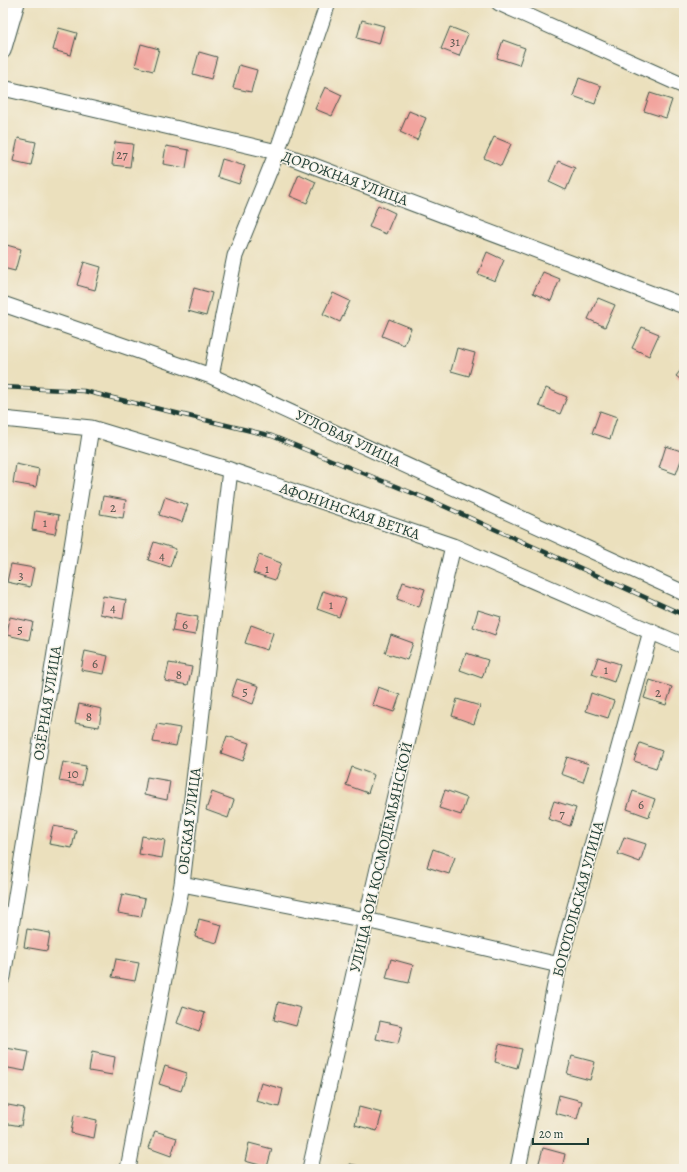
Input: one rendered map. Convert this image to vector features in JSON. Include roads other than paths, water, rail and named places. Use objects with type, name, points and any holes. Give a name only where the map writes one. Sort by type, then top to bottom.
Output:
[{"type":"street","points":[[3,51],[17,3]]},
{"type":"street","points":[[211,376],[235,256],[277,152],[328,3]]},
{"type":"street","points":[[499,3],[684,86]]},
{"type":"street","name":"ДОРОЖНАЯ УЛИЦА","points":[[3,88],[277,152],[681,304]]},
{"type":"street","name":"УГЛОВАЯ УЛИЦА","points":[[3,304],[211,376],[684,593]]},
{"type":"street","name":"АФОНИНСКАЯ ВЕТКА","points":[[3,419],[91,428],[230,470],[454,546],[684,646]]},
{"type":"street","name":"ОЗЁРНАЯ УЛИЦА","points":[[3,977],[91,428]]},
{"type":"street","name":"ОБСКАЯ УЛИЦА","points":[[128,1169],[182,884],[230,470]]},
{"type":"street","name":"УЛИЦА ЗОИ КОСМОДЕМЬЯНСКОЙ","points":[[310,1169],[366,920],[454,546]]},
{"type":"street","name":"БОГОТОЛЬСКАЯ УЛИЦА","points":[[518,1169],[559,965],[650,631]]},
{"type":"street","points":[[182,884],[366,920],[559,965]]},
{"type":"railway","points":[[3,387],[84,391],[272,436],[437,503],[684,615]]}]
